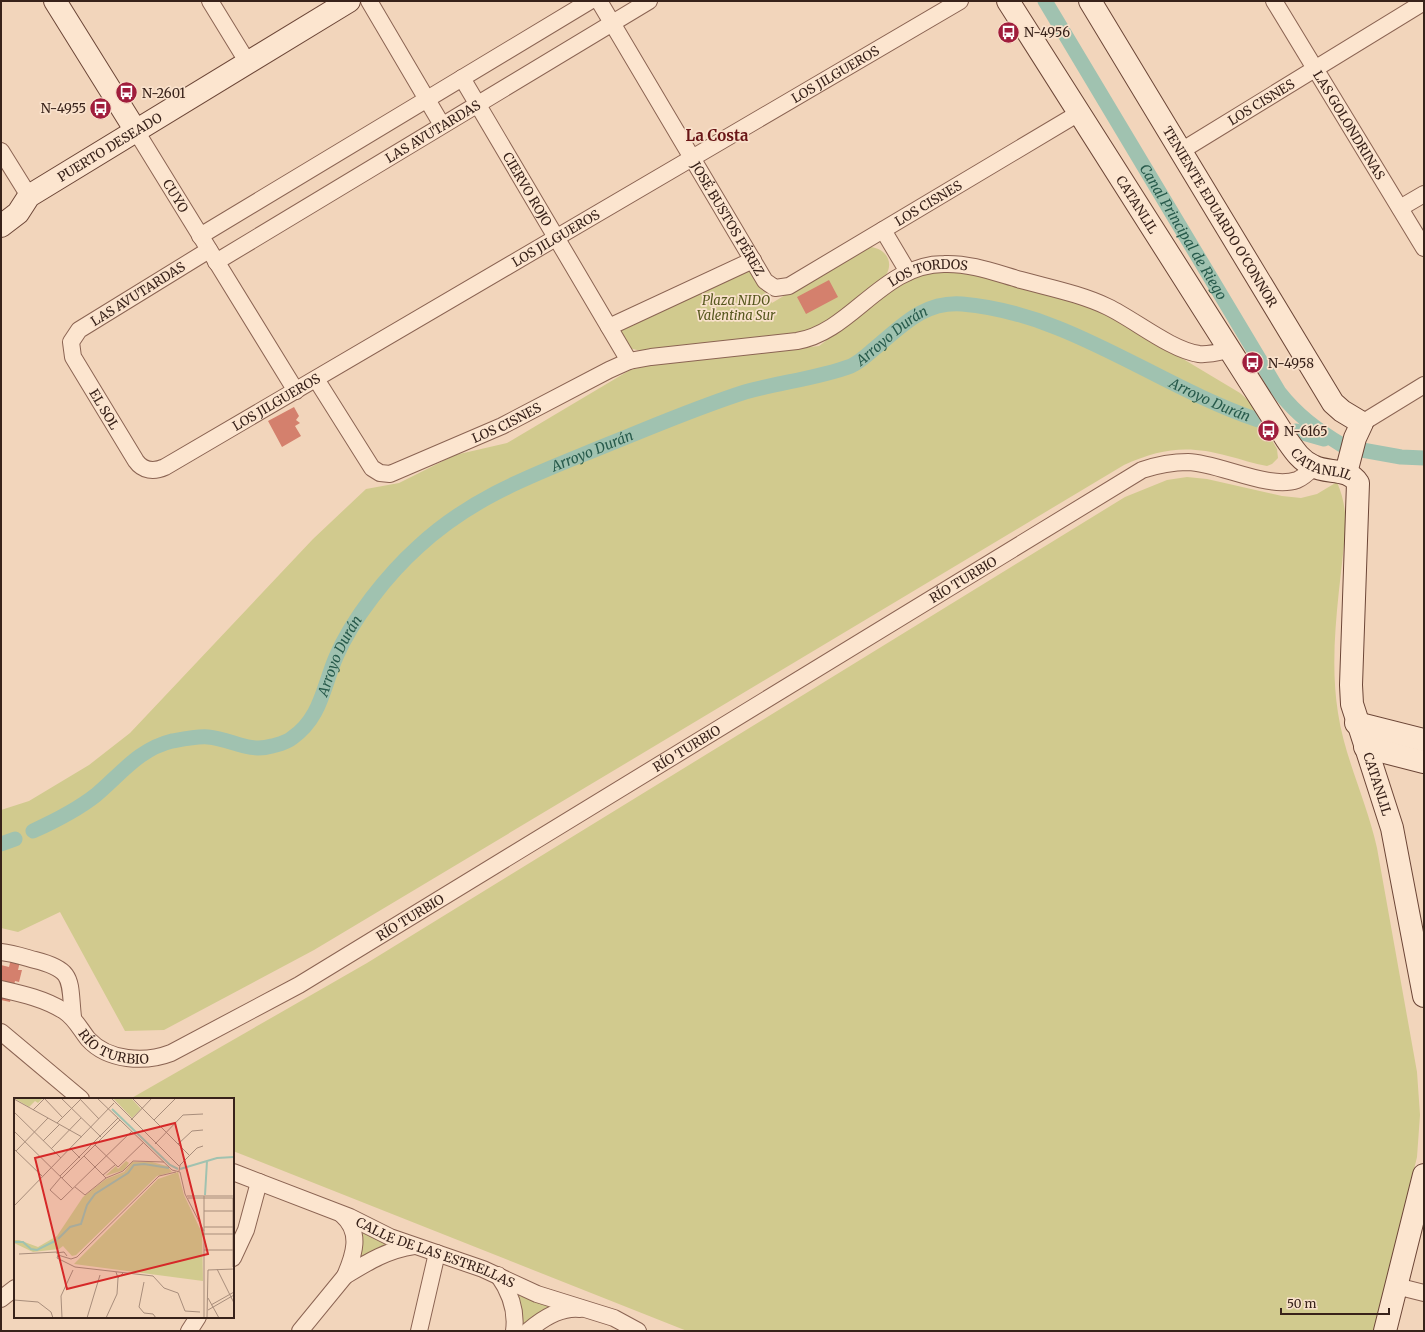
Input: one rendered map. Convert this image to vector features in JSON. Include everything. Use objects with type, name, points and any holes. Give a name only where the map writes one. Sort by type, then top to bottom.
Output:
[{"type":"street","name":"CUYO","points":[[55,1],[296,391]]},
{"type":"street","points":[[210,1],[248,63]]},
{"type":"street","name":"PUERTO DESEADO","points":[[1,226],[18,213],[29,196],[349,1]]},
{"type":"street","points":[[369,1],[442,125]]},
{"type":"street","points":[[200,236],[590,1]]},
{"type":"street","name":"JOSÉ BUSTOS PÉREZ","points":[[599,1],[765,281],[776,288]]},
{"type":"street","name":"LAS AVUTARDAS","points":[[71,342],[79,330],[442,125],[649,1]]},
{"type":"street","name":"LOS JILGUEROS","points":[[149,470],[165,467],[960,1]]},
{"type":"street","name":"CATANLIL","points":[[1008,1],[1287,440],[1303,460],[1314,467],[1346,473],[1355,478],[1359,487],[1351,685],[1352,704],[1356,723],[1392,828],[1424,996]]},
{"type":"street","name":"TENIENTE EDUARDO O'CONNOR","points":[[1090,1],[1333,403],[1342,411],[1362,423]]},
{"type":"street","name":"LAS GOLONDRINAS","points":[[1274,1],[1424,248]]},
{"type":"street","name":"LOS CISNES","points":[[1181,151],[1424,2]]},
{"type":"street","name":"CIERVO ROJO","points":[[462,78],[629,361]]},
{"type":"street","name":"LOS CISNES","points":[[776,288],[789,286],[1079,113]]},
{"type":"street","points":[[1,151],[29,196]]},
{"type":"street","points":[[1400,208],[1424,194]]},
{"type":"street","points":[[883,230],[908,272]]},
{"type":"street","points":[[609,327],[753,260]]},
{"type":"street","name":"LOS TORDOS","points":[[629,361],[651,357],[807,339],[824,332],[895,278],[923,266],[938,264],[968,266],[1097,302],[1176,346],[1193,353],[1208,354],[1229,350]]},
{"type":"street","name":"EL SOL","points":[[71,342],[73,357],[136,461],[139,465],[149,470]]},
{"type":"street","name":"LOS CISNES","points":[[316,378],[368,464],[380,473],[390,474],[502,426],[629,361]]},
{"type":"street","points":[[1346,473],[1355,438],[1362,423],[1424,385]]},
{"type":"street","name":"RÍO TURBIO","points":[[73,1017],[89,1040],[106,1052],[140,1059],[152,1059],[171,1053],[299,985],[1138,473],[1158,465],[1188,462],[1219,467],[1270,481],[1288,482],[1302,477],[1314,467]]},
{"type":"street","points":[[1356,723],[1424,740]]},
{"type":"street","points":[[1365,747],[1424,762]]},
{"type":"street","points":[[1,952],[48,963],[62,970],[68,980],[73,1017]]},
{"type":"street","points":[[1,989],[46,1001],[73,1017]]},
{"type":"street","points":[[1,1032],[80,1098]]},
{"type":"street","name":"CALLE DE LAS ESTRELLAS","points":[[234,1172],[337,1212],[390,1238],[498,1275],[537,1294],[614,1318],[638,1331]]},
{"type":"street","points":[[1385,1331],[1424,1175]]},
{"type":"street","points":[[234,1256],[246,1230],[259,1182]]},
{"type":"street","points":[[300,1331],[345,1276],[353,1256],[354,1235],[350,1223],[337,1212]]},
{"type":"street","points":[[345,1276],[381,1255],[391,1251],[416,1246]]},
{"type":"street","points":[[419,1331],[437,1253]]},
{"type":"street","points":[[498,1275],[510,1294],[513,1304],[515,1315],[514,1331]]},
{"type":"street","points":[[1396,1286],[1424,1294]]},
{"type":"street","points":[[1,1299],[14,1289]]},
{"type":"street","points":[[528,1331],[541,1321],[556,1313],[576,1308],[588,1309]]},
{"type":"street","points":[[189,1331],[197,1318]]},
{"type":"green space","name":"Plaza NIDO Valentina Sur","points":[[871,247],[881,250],[887,257],[889,265],[886,275],[823,325],[803,333],[641,351],[629,348],[622,334],[622,328],[748,269],[754,274],[772,303],[863,248]]},
{"type":"green space","points":[[944,271],[964,271],[1075,302],[1113,317],[1240,393],[1250,402],[1277,449],[1278,458],[1272,464],[1267,466],[1200,450],[1175,450],[1151,455],[1124,465],[314,950],[164,1030],[125,1031],[60,912],[18,932],[1,928],[1,810],[29,801],[89,765],[130,733],[313,539],[366,489],[399,483],[455,455],[507,443],[630,370],[651,365],[819,346],[903,282],[922,274]]},
{"type":"green space","points":[[1187,477],[1207,479],[1282,496],[1301,498],[1317,494],[1337,482],[1341,492],[1346,523],[1336,618],[1334,666],[1335,690],[1341,730],[1368,814],[1377,848],[1417,1072],[1420,1115],[1417,1157],[1375,1331],[687,1331],[234,1151],[234,1098],[132,1098],[367,963],[1125,497],[1167,480]]},
{"type":"green space","points":[[360,1230],[390,1245],[357,1263]]},
{"type":"green space","points":[[516,1295],[558,1307],[521,1331]]},
{"type":"building","points":[[829,280],[838,297],[806,314],[797,297]]},
{"type":"building","points":[[294,407],[299,416],[296,420],[300,423],[295,426],[301,436],[282,447],[268,421]]},
{"type":"building","points":[[14,946],[23,949],[18,970],[22,970],[19,982],[15,981],[10,1002],[1,1000],[6,982],[1,981],[1,965],[9,967]]},
{"type":"waterway","name":"Canal Principal de Riego","points":[[1045,1],[1279,392],[1308,422],[1342,445]]},
{"type":"waterway","name":"Arroyo Durán","points":[[33,831],[81,806],[96,795],[140,756],[160,745],[176,740],[204,737],[217,738],[247,747],[263,748],[290,740],[302,730],[315,711],[343,642],[361,613],[383,584],[418,547],[462,513],[485,499],[533,475],[710,404],[745,392],[825,374],[851,366],[863,358],[903,324],[924,311],[948,304],[962,304],[1002,310],[1040,321],[1113,353],[1221,406],[1258,420]]},
{"type":"waterway","name":"Arroyo Durán","points":[[1296,431],[1324,439]]},
{"type":"waterway","name":"Arroyo Durán","points":[[1362,450],[1401,457],[1424,458]]},
{"type":"waterway","name":"Arroyo Durán","points":[[1,844],[15,839]]},
{"type":"place","name":"N-4956","points":[[1008,32]]},
{"type":"place","name":"N-2601","points":[[127,93]]},
{"type":"place","name":"N-4955","points":[[101,108]]},
{"type":"place","name":"N-4958","points":[[1253,363]]},
{"type":"place","name":"N-6165","points":[[1269,431]]},
{"type":"district","name":"La Costa","points":[[717,135]]}]
